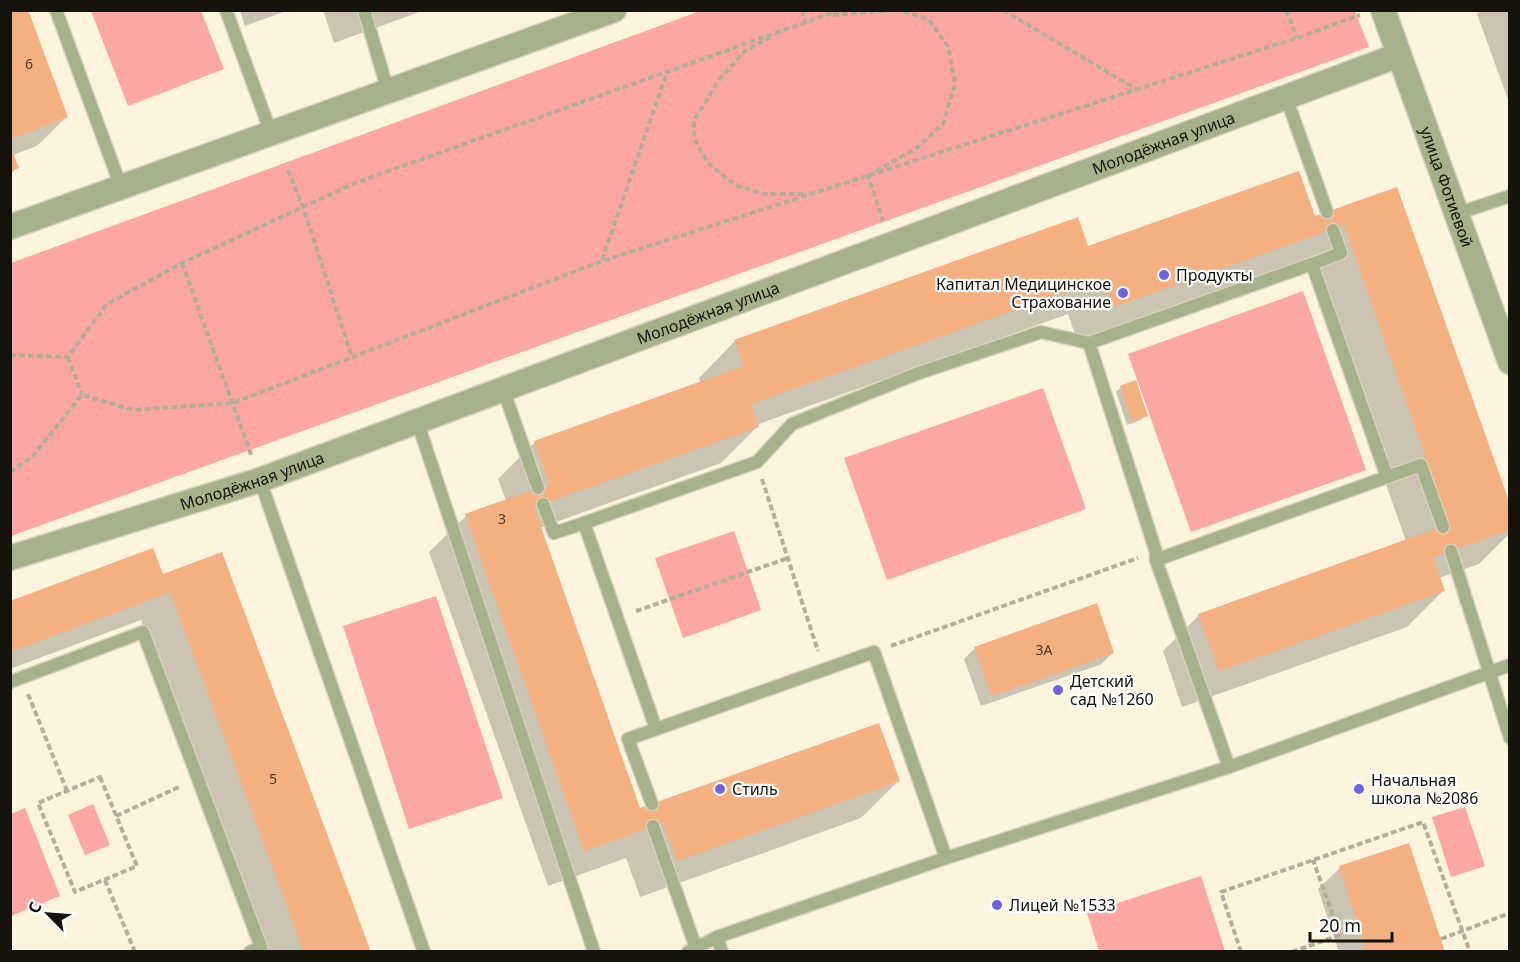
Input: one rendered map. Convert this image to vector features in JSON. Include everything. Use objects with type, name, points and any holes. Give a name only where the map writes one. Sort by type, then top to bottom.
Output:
[{"type":"street","points":[[10,227],[614,10]]},
{"type":"street","name":"улица Фотиевой","points":[[1374,12],[1400,55],[1509,362]]},
{"type":"street","name":"Молодёжная улица","points":[[10,558],[260,480],[1400,55]]},
{"type":"lane","points":[[56,10],[121,187]]},
{"type":"lane","points":[[226,10],[271,133]]},
{"type":"lane","points":[[364,10],[388,91]]},
{"type":"lane","points":[[1286,97],[1327,212]]},
{"type":"lane","points":[[1456,214],[1509,196]]},
{"type":"lane","points":[[543,504],[554,533],[584,523],[756,462],[792,424],[916,374],[1041,332],[1089,343],[1341,253],[1333,230]]},
{"type":"lane","points":[[1312,264],[1387,477]]},
{"type":"lane","points":[[1089,343],[1156,556],[1229,767]]},
{"type":"lane","points":[[503,389],[538,488]]},
{"type":"lane","points":[[417,421],[594,951]]},
{"type":"lane","points":[[1156,556],[1421,465],[1443,527]]},
{"type":"lane","points":[[260,480],[424,951]]},
{"type":"lane","points":[[584,523],[656,729]]},
{"type":"lane","points":[[1451,551],[1509,738]]},
{"type":"lane","points":[[16,680],[143,632],[261,947],[250,951]]},
{"type":"lane","points":[[652,804],[628,739],[873,652],[946,858]]},
{"type":"lane","points":[[653,826],[692,950],[717,937],[946,858],[1229,767],[1509,665]]},
{"type":"lane","points":[[717,937],[722,951]]},
{"type":"path","points":[[802,10],[806,23]]},
{"type":"path","points":[[68,357],[107,304],[182,263],[355,183],[840,10]]},
{"type":"path","points":[[827,15],[892,10]]},
{"type":"path","points":[[868,176],[917,148],[943,124],[954,84],[948,46],[928,19],[899,10]]},
{"type":"path","points":[[1003,10],[1137,90]]},
{"type":"path","points":[[1286,10],[1297,38]]},
{"type":"path","points":[[82,395],[135,410],[233,403],[602,261],[1374,12]]},
{"type":"path","points":[[784,30],[745,51],[718,81],[694,121],[693,139],[709,164],[735,185],[764,194],[811,194]]},
{"type":"path","points":[[602,261],[667,72]]},
{"type":"path","points":[[288,170],[303,207],[352,357]]},
{"type":"path","points":[[868,176],[891,244]]},
{"type":"path","points":[[182,263],[260,480]]},
{"type":"path","points":[[10,355],[68,357]]},
{"type":"path","points":[[68,357],[82,395]]},
{"type":"path","points":[[10,472],[32,457],[82,395]]},
{"type":"path","points":[[756,462],[824,669]]},
{"type":"path","points":[[873,652],[1156,556]]},
{"type":"path","points":[[617,618],[788,558]]},
{"type":"path","points":[[16,680],[67,791]]},
{"type":"path","points":[[100,777],[137,866],[75,892],[38,803],[67,791],[100,777]]},
{"type":"path","points":[[116,816],[198,778]]},
{"type":"path","points":[[1241,951],[1221,892],[1423,822],[1470,951]]},
{"type":"path","points":[[1292,951],[1340,935],[1313,860]]},
{"type":"path","points":[[105,880],[135,951]]},
{"type":"path","points":[[1441,939],[1509,913]]},
{"type":"shaded area","points":[[703,10],[1355,11],[1369,47],[11,536],[11,263]]},
{"type":"shaded area","points":[[91,11],[201,11],[224,69],[128,106]]},
{"type":"shaded area","points":[[1303,291],[1366,470],[1191,532],[1128,354]]},
{"type":"shaded area","points":[[1043,388],[1086,509],[887,580],[844,458]]},
{"type":"shaded area","points":[[734,531],[761,610],[683,638],[655,558]]},
{"type":"shaded area","points":[[436,596],[503,798],[409,829],[343,626]]},
{"type":"shaded area","points":[[93,804],[110,845],[85,855],[68,815]]},
{"type":"shaded area","points":[[1465,807],[1485,866],[1451,877],[1432,817]]},
{"type":"shaded area","points":[[25,808],[60,896],[11,916],[11,814]]},
{"type":"shaded area","points":[[1201,876],[1225,951],[1099,951],[1087,913]]},
{"type":"building","points":[[10,10],[28,10],[68,117],[10,139]]},
{"type":"building","points":[[10,146],[19,168],[10,171]]},
{"type":"building","points":[[1299,171],[1315,216],[1397,187],[1510,504],[1510,530],[1433,557],[1445,591],[1219,671],[1198,614],[1449,524],[1344,225],[1114,307],[1104,278],[751,404],[759,427],[534,507],[640,808],[879,723],[900,781],[677,861],[663,823],[584,851],[465,514],[549,484],[534,441],[744,366],[734,340],[1078,217],[1088,246]]},
{"type":"building","points":[[1136,380],[1148,416],[1132,421],[1120,386]]},
{"type":"building","points":[[153,548],[163,574],[222,552],[371,952],[304,952],[170,592],[10,652],[10,601]]},
{"type":"building","points":[[1097,603],[1114,653],[992,696],[974,647]]},
{"type":"building","points":[[1409,843],[1445,952],[1367,952],[1339,866]]},
{"type":"place","name":"Продукты","points":[[1164,275]]},
{"type":"place","name":"Капитал Медицинское Страхование","points":[[1123,293]]},
{"type":"place","name":"Детский сад №1260","points":[[1058,690]]},
{"type":"place","name":"Стиль","points":[[720,789]]},
{"type":"place","name":"Начальная школа №2086","points":[[1359,789]]},
{"type":"place","name":"Лицей №1533","points":[[997,905]]}]
